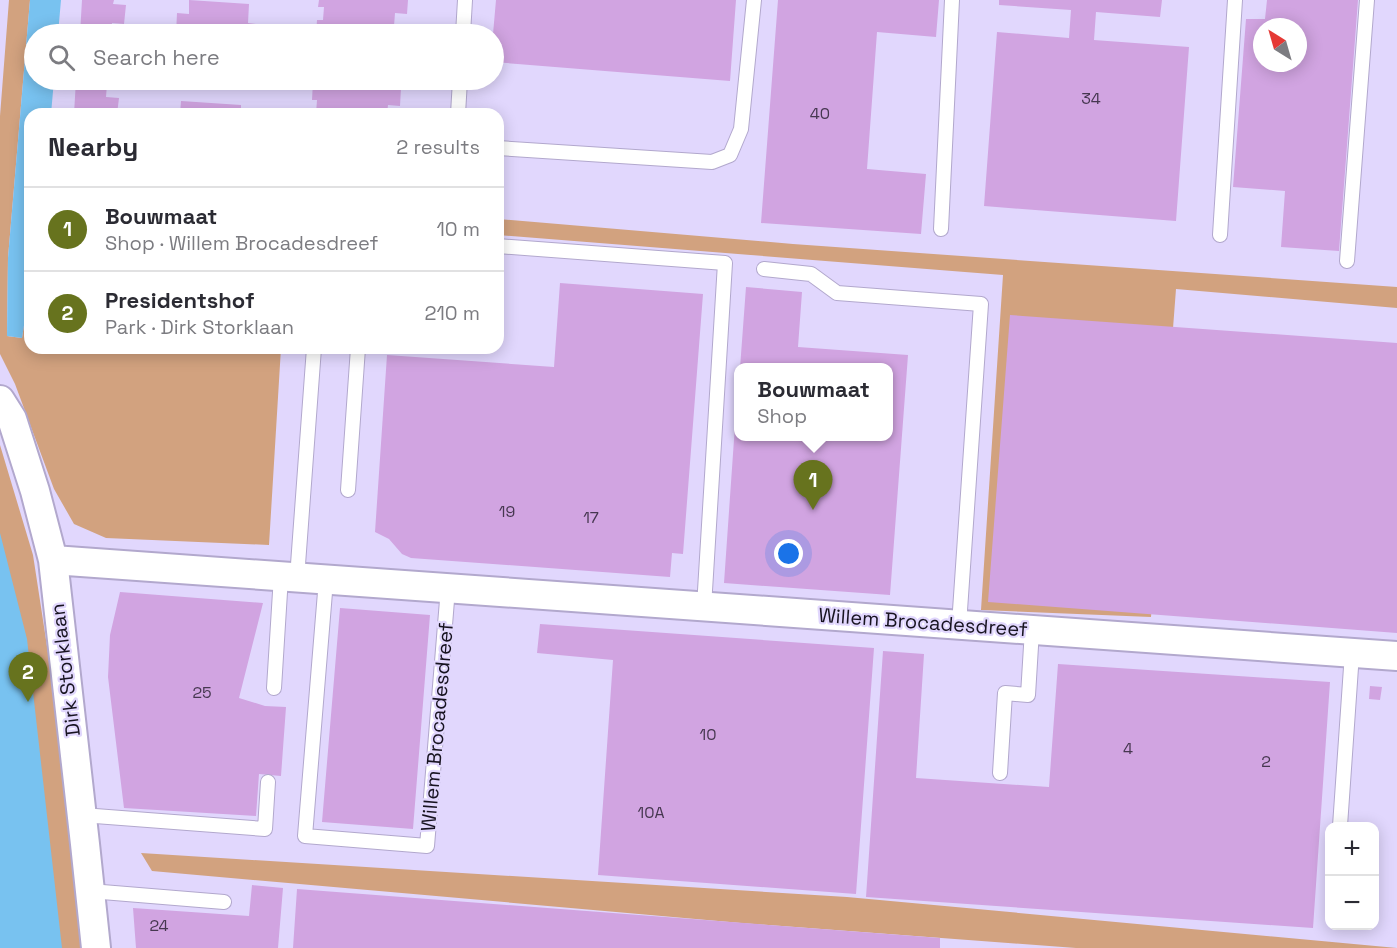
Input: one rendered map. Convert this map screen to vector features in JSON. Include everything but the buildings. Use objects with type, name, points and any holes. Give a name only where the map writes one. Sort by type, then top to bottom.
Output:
[{"type":"street","name":"Dirk Storklaan","points":[[0,400],[12,419],[35,491],[53,560],[96,948]]},
{"type":"street","name":"Willem Brocadesdreef","points":[[53,560],[1397,656]]},
{"type":"lane","points":[[464,24],[465,0]]},
{"type":"lane","points":[[504,148],[712,162],[730,155],[741,129],[754,0]]},
{"type":"lane","points":[[941,228],[952,0]]},
{"type":"lane","points":[[1220,235],[1235,0]]},
{"type":"lane","points":[[1347,261],[1367,0]]},
{"type":"lane","points":[[458,108],[459,90]]},
{"type":"lane","points":[[504,246],[725,263],[704,607]]},
{"type":"lane","points":[[764,269],[811,274],[837,293],[981,304],[959,625]]},
{"type":"lane","points":[[274,688],[289,577],[313,354]]},
{"type":"lane","points":[[348,490],[358,354]]},
{"type":"lane","name":"Willem Brocadesdreef","points":[[326,580],[305,836],[427,846],[448,588]]},
{"type":"lane","points":[[1000,773],[1005,693],[1028,695],[1032,630]]},
{"type":"lane","points":[[1340,822],[1352,653]]},
{"type":"lane","points":[[82,815],[265,829],[268,782]]},
{"type":"lane","points":[[90,891],[224,902]]},
{"type":"shaded area","points":[[9,0],[30,0],[28,24],[24,24],[24,70],[8,258],[7,336],[22,338],[24,325],[24,354],[281,354],[269,545],[106,538],[74,524],[54,489],[15,384],[0,354],[0,116]]},
{"type":"shaded area","points":[[504,220],[793,244],[1397,287],[1397,308],[1176,289],[1151,617],[981,610],[1003,275],[504,235]]},
{"type":"shaded area","points":[[0,445],[33,555],[78,848],[88,948],[0,948]]},
{"type":"shaded area","points":[[141,853],[847,897],[1397,948],[1076,948],[741,923],[152,871]]},
{"type":"water","points":[[30,0],[61,0],[59,24],[28,24]]},
{"type":"water","points":[[24,70],[24,90],[53,90],[52,108],[24,108],[24,325],[22,338],[7,336],[8,258]]},
{"type":"water","points":[[0,533],[27,639],[62,948],[0,948]]},
{"type":"place","name":"Bouwmaat","points":[[813,510]]},
{"type":"place","name":"Presidentshof","points":[[28,702]]}]
